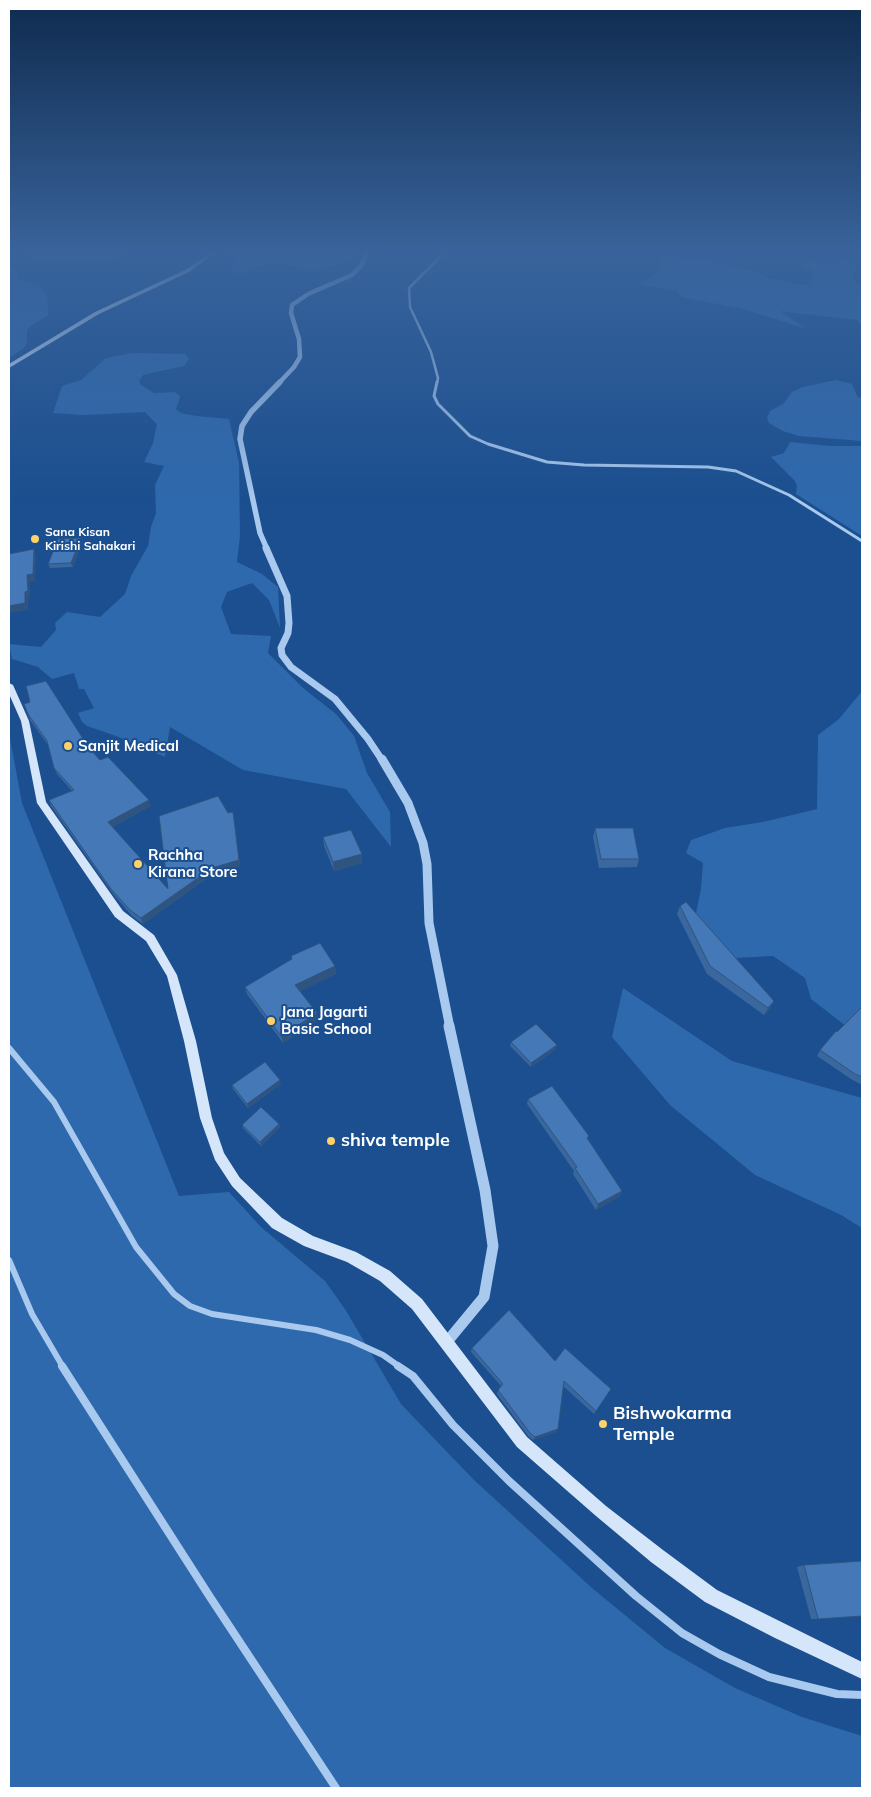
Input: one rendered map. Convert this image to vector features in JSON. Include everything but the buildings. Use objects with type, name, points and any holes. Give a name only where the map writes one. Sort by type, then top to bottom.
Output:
[{"type":"main road","points":[[9,366],[59,336]]},
{"type":"main road","points":[[9,685],[25,721],[42,803],[99,887],[120,914],[150,938],[172,975],[190,1041],[206,1118],[219,1156],[236,1182],[277,1223],[309,1241],[351,1257],[385,1276],[417,1304],[522,1442],[601,1511],[657,1556],[711,1596],[862,1671]]},
{"type":"street","points":[[298,336],[300,357],[294,367],[251,412],[242,426],[240,439],[260,533],[287,596],[289,623],[288,633],[281,648],[282,655],[291,667],[335,699],[368,739],[394,776],[408,803],[423,843],[427,864],[429,923],[434,956],[485,1190],[493,1246],[484,1297],[446,1343]]},
{"type":"street","points":[[423,336],[431,352],[438,378],[434,396],[443,410],[470,436],[488,444],[547,462],[584,465],[708,467],[736,471],[788,495],[862,541]]},
{"type":"street","points":[[9,1048],[54,1102],[82,1147],[136,1247],[174,1294],[190,1306],[212,1314],[316,1330],[350,1340],[383,1355],[413,1376],[453,1425],[509,1481],[636,1596],[682,1633],[718,1654],[769,1676],[837,1694],[862,1695]]},
{"type":"street","points":[[9,1260],[32,1314],[55,1353],[210,1597],[336,1788]]},
{"type":"shaded area","points":[[9,336],[27,336],[24,348],[9,358]]},
{"type":"shaded area","points":[[132,353],[185,354],[189,359],[184,366],[143,375],[139,381],[141,385],[154,393],[175,392],[180,397],[176,409],[181,413],[229,419],[239,463],[240,536],[237,562],[262,574],[278,587],[280,628],[269,600],[252,583],[227,592],[221,607],[231,634],[271,636],[268,653],[303,688],[336,714],[354,736],[367,773],[390,812],[391,847],[346,789],[243,770],[170,727],[165,757],[87,726],[82,722],[78,713],[94,708],[84,689],[79,689],[74,673],[52,679],[38,667],[12,659],[9,644],[41,647],[56,630],[55,623],[67,612],[100,617],[125,594],[131,576],[148,546],[151,527],[156,513],[155,485],[164,466],[144,462],[153,443],[157,424],[145,412],[84,415],[53,413],[62,386],[81,380],[106,358]]},
{"type":"shaded area","points":[[836,380],[852,384],[857,396],[862,399],[862,441],[799,436],[783,431],[769,423],[767,418],[770,411],[783,404],[792,392],[803,387]]},
{"type":"shaded area","points":[[790,442],[830,446],[862,446],[862,536],[796,494],[797,485],[794,480],[771,457],[784,453]]},
{"type":"shaded area","points":[[862,691],[862,1036],[851,1030],[811,999],[805,978],[773,956],[735,958],[718,950],[696,913],[701,889],[703,863],[686,853],[691,840],[725,828],[763,822],[817,809],[818,735],[839,719]]},
{"type":"shaded area","points":[[9,733],[22,803],[179,1196],[229,1192],[261,1227],[325,1281],[345,1309],[401,1404],[474,1480],[592,1588],[665,1648],[735,1688],[802,1717],[862,1736],[862,1788],[9,1788]]},
{"type":"shaded area","points":[[623,988],[732,1061],[862,1098],[862,1228],[841,1215],[755,1175],[670,1105],[612,1037]]},
{"type":"place","name":"Sana Kisan Kirishi Sahakari","points":[[35,539]]},
{"type":"place","name":"Sanjit Medical","points":[[68,746]]},
{"type":"place","name":"Rachha Kirana Store","points":[[138,864]]},
{"type":"place","name":"Jana Jagarti Basic School","points":[[271,1021]]},
{"type":"place","name":"shiva temple","points":[[331,1141]]},
{"type":"place","name":"Bishwokarma Temple","points":[[603,1424]]}]
